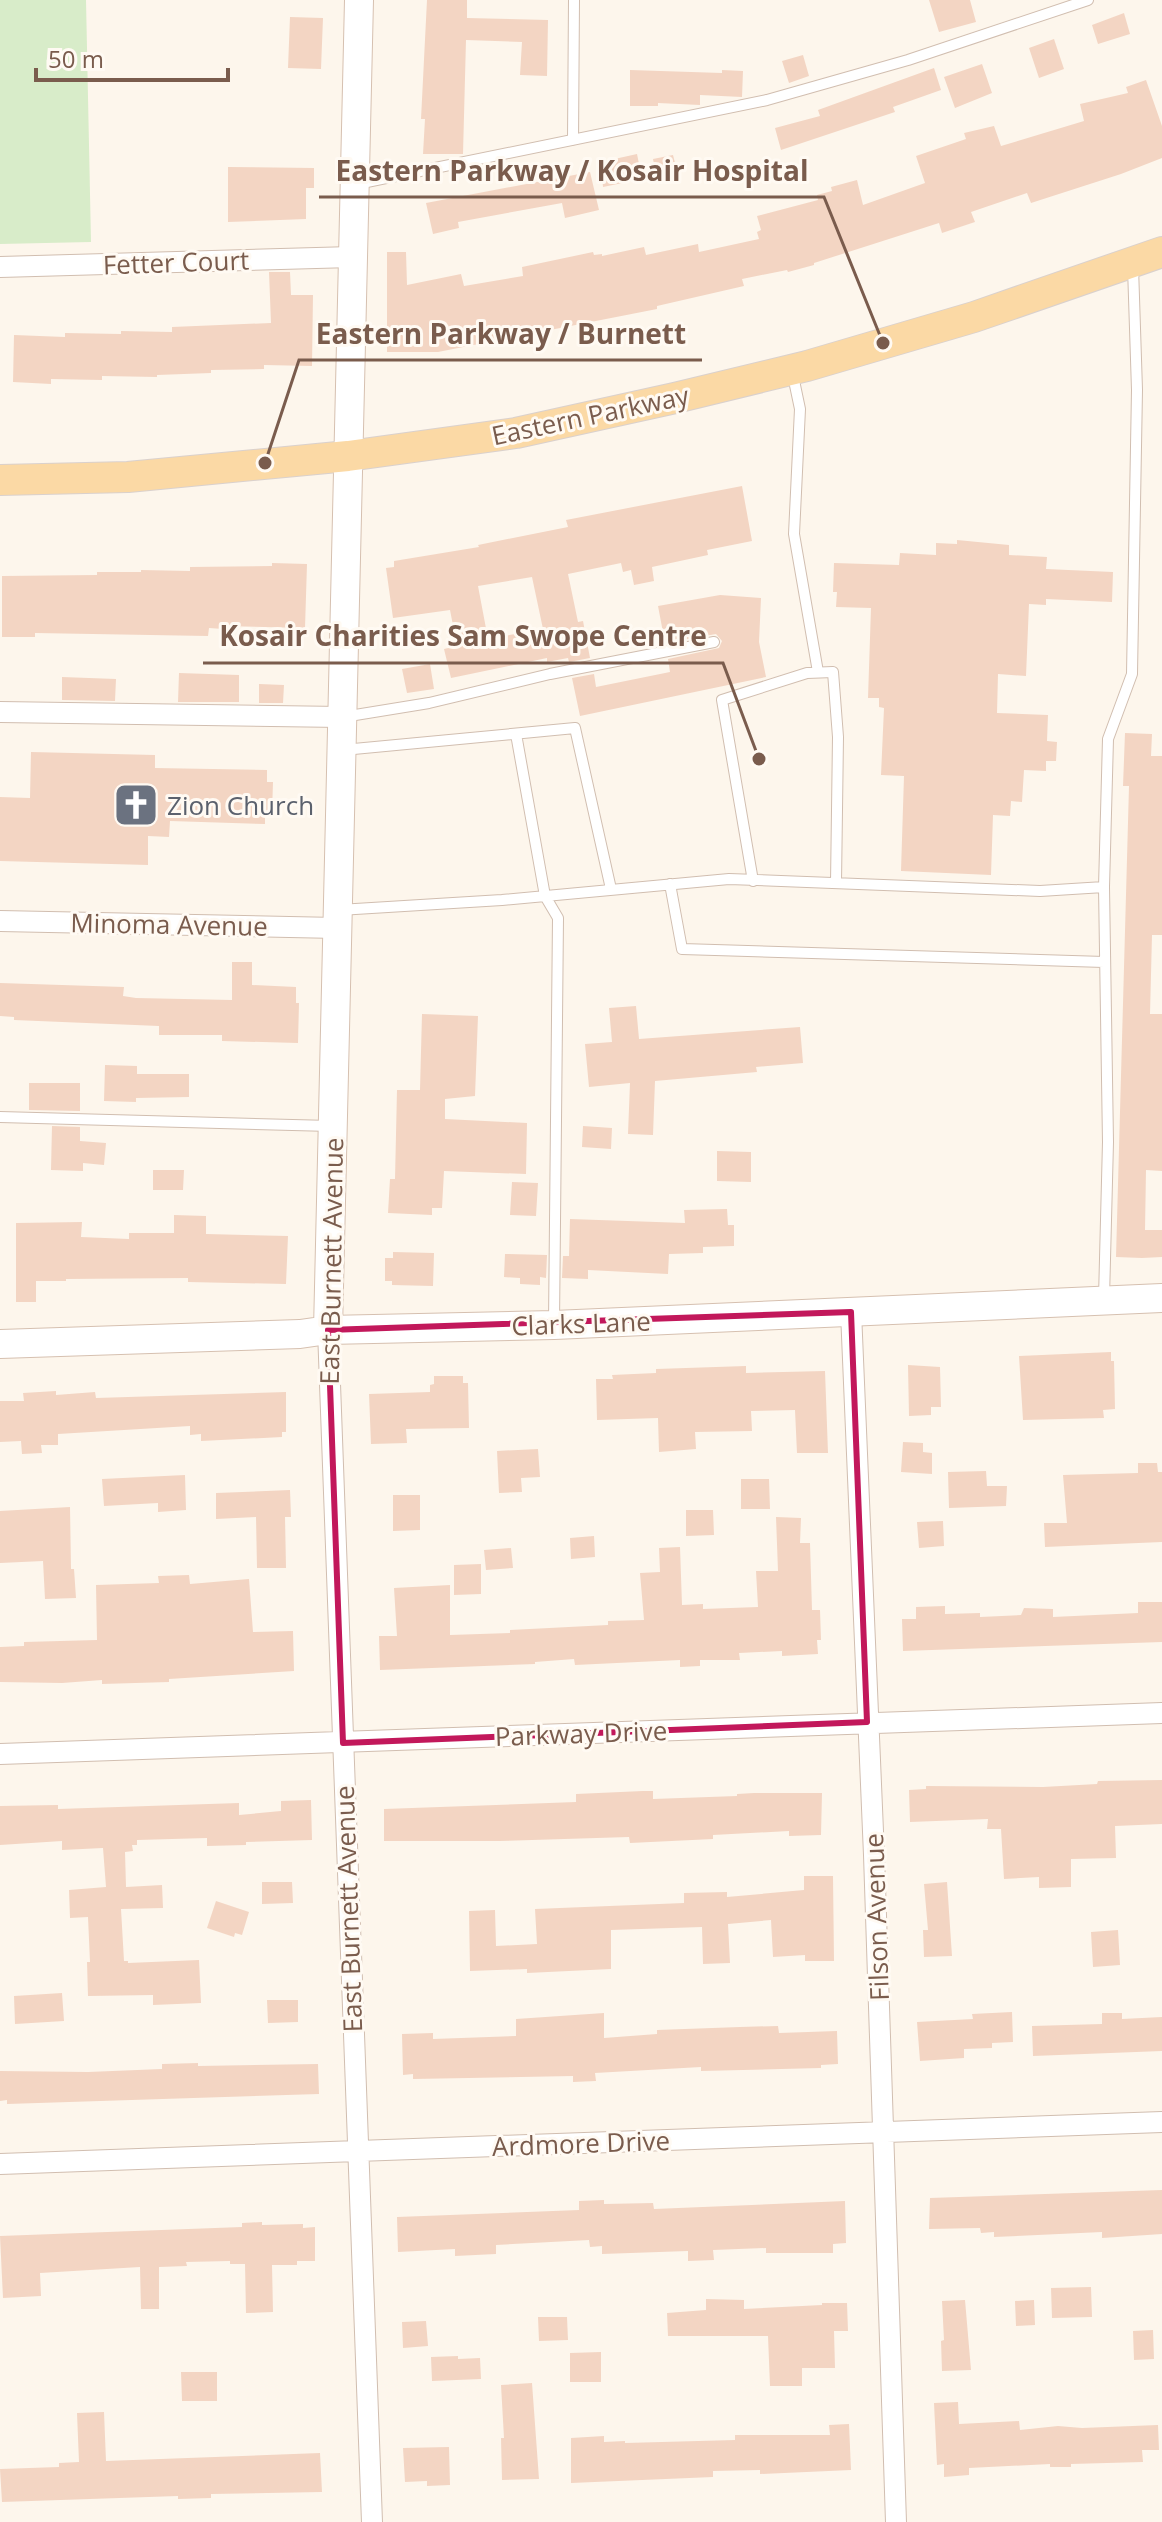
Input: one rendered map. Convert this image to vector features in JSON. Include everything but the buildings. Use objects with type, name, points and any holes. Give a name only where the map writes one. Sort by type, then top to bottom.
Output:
[{"type":"main road","name":"Eastern Parkway","points":[[0,480],[128,477],[348,456],[516,433],[792,369],[974,317],[1162,252]]},
{"type":"street","name":"East Burnett Avenue","points":[[359,0],[328,1330],[372,2522]]},
{"type":"street","name":"Fetter Court","points":[[0,267],[352,257]]},
{"type":"street","points":[[0,712],[341,717]]},
{"type":"street","name":"Minoma Avenue","points":[[0,921],[337,919]]},
{"type":"street","name":"Clarks Lane","points":[[0,1344],[300,1334],[328,1330],[554,1325],[1162,1298]]},
{"type":"street","name":"Filson Avenue","points":[[851,1312],[884,2132],[896,2522]]},
{"type":"street","name":"Parkway Drive","points":[[0,1754],[1162,1713]]},
{"type":"street","name":"Ardmore Drive","points":[[0,2164],[1162,2122]]},
{"type":"lane","points":[[573,140],[574,0]]},
{"type":"lane","points":[[355,184],[767,100],[908,60],[1088,0]]},
{"type":"lane","points":[[1104,1300],[1108,1142],[1104,887],[1108,739],[1132,674],[1137,390],[1133,262]]},
{"type":"lane","points":[[792,369],[800,409],[794,534],[824,672]]},
{"type":"lane","points":[[341,717],[429,703],[550,674],[714,642]]},
{"type":"lane","points":[[753,881],[722,700],[807,673],[833,672],[838,737],[836,883]]},
{"type":"lane","points":[[341,750],[575,728],[611,889]]},
{"type":"lane","points":[[516,734],[545,896],[558,918],[554,1325]]},
{"type":"lane","points":[[337,919],[379,909],[729,879],[1040,891],[1104,887]]},
{"type":"lane","points":[[670,884],[682,949],[1104,962]]},
{"type":"lane","points":[[0,1117],[333,1126]]},
{"type":"highlighted area","points":[[851,1312],[867,1722],[343,1743],[328,1330]]},
{"type":"green space","points":[[0,0],[86,0],[91,242],[0,244]]},
{"type":"place","name":"Eastern Parkway / Kosair Hospital","points":[[883,343]]},
{"type":"place","name":"Eastern Parkway / Burnett","points":[[265,463]]},
{"type":"place","name":"Kosair Charities Sam Swope Centre","points":[[759,759]]},
{"type":"place","name":"Zion Church","points":[[136,805]]}]
